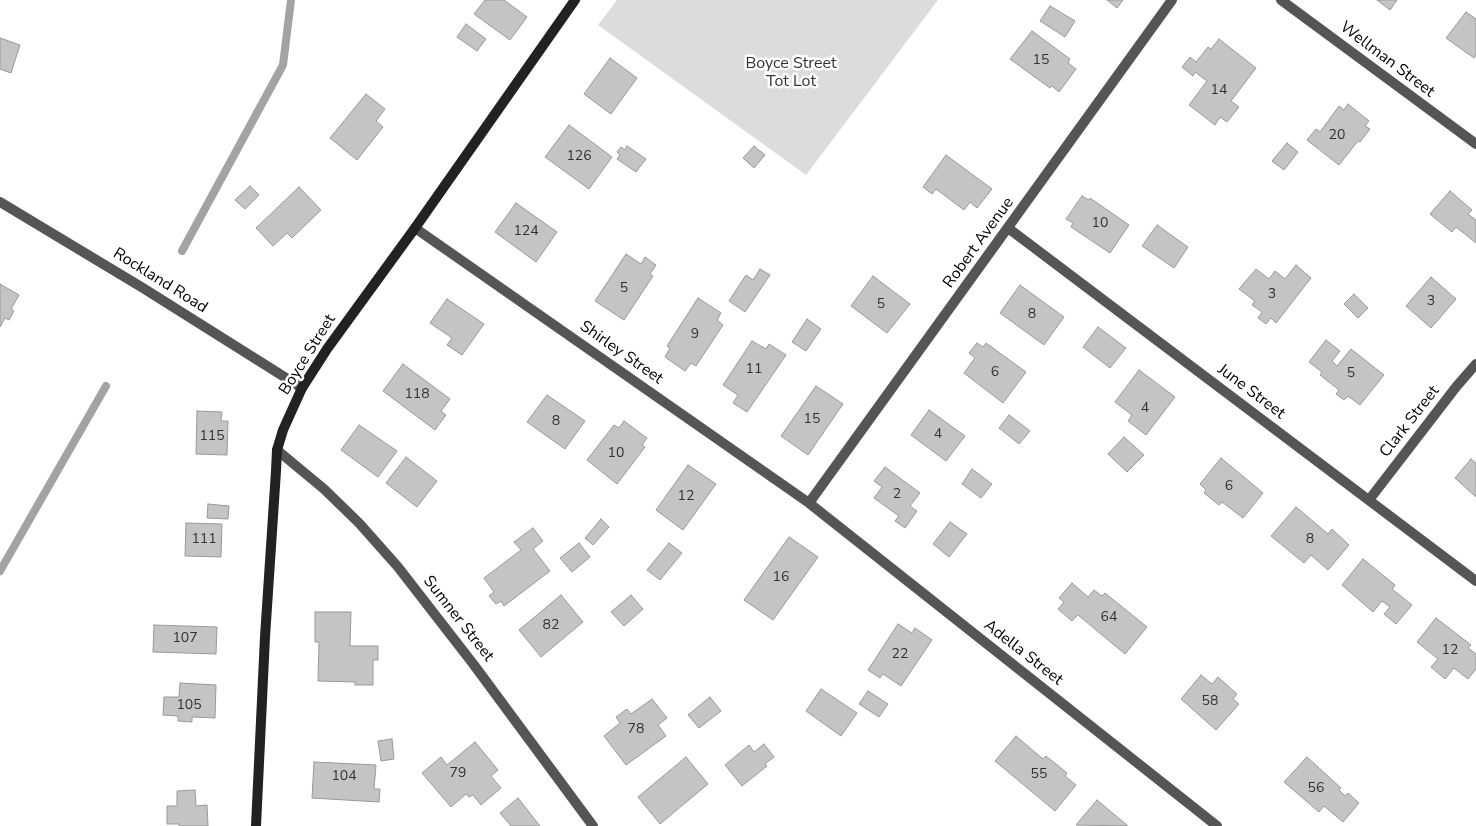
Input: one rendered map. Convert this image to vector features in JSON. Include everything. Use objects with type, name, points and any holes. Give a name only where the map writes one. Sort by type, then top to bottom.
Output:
[{"type":"street","name":"Boyce Street","points":[[256,826],[265,637],[277,450],[288,417],[302,388],[327,349],[415,228],[575,0]]},
{"type":"street","name":"Robert Avenue","points":[[809,503],[1172,0]]},
{"type":"street","name":"Wellman Street","points":[[1281,0],[1476,144]]},
{"type":"street","name":"Rockland Road","points":[[0,202],[143,288],[302,388]]},
{"type":"street","name":"Shirley Street","points":[[415,228],[809,503]]},
{"type":"street","name":"June Street","points":[[1008,228],[1476,581]]},
{"type":"street","name":"Clark Street","points":[[1369,500],[1456,386],[1476,364]]},
{"type":"street","name":"Sumner Street","points":[[277,450],[324,489],[359,523],[398,567],[474,665],[593,826]]},
{"type":"street","name":"Adella Street","points":[[809,503],[1217,826]]},
{"type":"green space","name":"Boyce Street Tot Lot","points":[[617,0],[938,0],[806,175],[598,25]]},
{"type":"building","points":[[485,0],[504,0],[527,17],[510,40],[474,14]]},
{"type":"building","points":[[1107,0],[1123,0],[1117,8]]},
{"type":"building","points":[[1377,0],[1397,0],[1390,10]]},
{"type":"building","points":[[1050,6],[1075,21],[1065,37],[1040,21]]},
{"type":"building","points":[[1466,12],[1476,19],[1476,55],[1474,58],[1446,38]]},
{"type":"building","points":[[466,24],[486,39],[477,51],[457,37]]},
{"type":"building","points":[[1032,31],[1070,59],[1068,63],[1076,69],[1059,92],[1052,86],[1050,88],[1010,59]]},
{"type":"building","points":[[0,38],[20,45],[11,73],[0,69]]},
{"type":"building","points":[[1219,39],[1256,68],[1231,101],[1239,107],[1227,122],[1220,117],[1215,125],[1189,105],[1207,81],[1195,72],[1193,76],[1182,67],[1190,57],[1196,62],[1208,47],[1211,49]]},
{"type":"building","points":[[610,58],[637,78],[611,114],[584,94]]},
{"type":"building","points":[[366,94],[385,109],[376,121],[383,127],[357,160],[330,138]]},
{"type":"building","points":[[1348,104],[1369,121],[1365,126],[1370,129],[1339,165],[1307,140],[1316,129],[1320,132],[1339,106],[1344,110]]},
{"type":"building","points":[[569,125],[612,157],[589,189],[545,157]]},
{"type":"building","points":[[1287,143],[1298,152],[1284,170],[1272,161]]},
{"type":"building","points":[[627,146],[646,159],[636,172],[617,159],[620,155],[617,152],[621,147],[625,150]]},
{"type":"building","points":[[754,146],[765,155],[754,168],[743,158]]},
{"type":"building","points":[[946,155],[992,189],[977,208],[970,202],[964,210],[936,189],[932,194],[923,187]]},
{"type":"building","points":[[250,186],[259,195],[245,209],[235,200]]},
{"type":"building","points":[[299,187],[321,210],[292,238],[287,233],[273,246],[256,228]]},
{"type":"building","points":[[1450,191],[1472,210],[1468,214],[1476,220],[1476,243],[1456,227],[1452,232],[1430,214]]},
{"type":"building","points":[[1082,196],[1089,200],[1090,198],[1129,225],[1110,253],[1071,227],[1073,223],[1066,219]]},
{"type":"building","points":[[516,203],[557,232],[536,262],[495,232]]},
{"type":"building","points":[[1157,225],[1188,247],[1174,268],[1142,246]]},
{"type":"building","points":[[626,254],[641,264],[645,257],[656,265],[650,274],[653,276],[624,320],[595,301]]},
{"type":"building","points":[[1296,265],[1311,278],[1276,323],[1271,318],[1266,324],[1258,318],[1262,312],[1252,305],[1255,301],[1239,289],[1256,269],[1269,279],[1275,271],[1285,279]]},
{"type":"building","points":[[760,269],[770,275],[745,312],[729,301],[746,275],[753,280]]},
{"type":"building","points":[[873,276],[910,304],[887,333],[851,306]]},
{"type":"building","points":[[1431,277],[1456,299],[1431,328],[1406,306]]},
{"type":"building","points":[[0,284],[19,295],[11,309],[14,311],[9,320],[5,318],[0,327]]},
{"type":"building","points":[[1020,285],[1064,317],[1044,345],[1000,313]]},
{"type":"building","points":[[1354,294],[1368,308],[1358,318],[1344,304]]},
{"type":"building","points":[[698,298],[721,313],[717,320],[723,325],[696,366],[691,363],[685,371],[665,357],[670,348],[667,346]]},
{"type":"building","points":[[447,299],[484,324],[462,355],[447,345],[452,338],[430,323]]},
{"type":"building","points":[[807,319],[821,329],[806,351],[792,342]]},
{"type":"building","points":[[1098,327],[1126,348],[1110,368],[1083,347]]},
{"type":"building","points":[[1326,340],[1340,351],[1332,361],[1337,366],[1351,349],[1384,375],[1360,405],[1348,396],[1344,400],[1336,394],[1339,390],[1320,375],[1322,372],[1309,362]]},
{"type":"building","points":[[752,341],[766,349],[769,344],[786,355],[747,412],[733,403],[738,395],[723,385]]},
{"type":"building","points":[[977,343],[983,347],[986,343],[1026,372],[1003,403],[964,373],[975,358],[969,353]]},
{"type":"building","points":[[403,364],[450,399],[441,411],[446,415],[435,430],[383,391]]},
{"type":"building","points":[[1139,370],[1175,397],[1146,435],[1128,421],[1132,415],[1115,402]]},
{"type":"building","points":[[816,386],[843,404],[808,455],[781,436]]},
{"type":"building","points":[[547,395],[585,421],[565,449],[527,422]]},
{"type":"building","points":[[929,410],[965,436],[946,461],[911,435]]},
{"type":"building","points":[[197,411],[222,412],[221,421],[228,421],[227,455],[196,454]]},
{"type":"building","points":[[1009,415],[1030,431],[1019,444],[999,428]]},
{"type":"building","points":[[624,421],[647,438],[642,445],[645,447],[617,484],[587,460],[614,425],[619,428]]},
{"type":"building","points":[[359,425],[397,451],[378,477],[341,450]]},
{"type":"building","points":[[1124,437],[1144,455],[1127,472],[1108,454]]},
{"type":"building","points":[[406,457],[437,481],[417,507],[386,483]]},
{"type":"building","points":[[1221,458],[1263,493],[1243,518],[1222,502],[1219,505],[1204,493],[1206,490],[1200,484]]},
{"type":"building","points":[[1471,459],[1476,463],[1476,497],[1455,478]]},
{"type":"building","points":[[688,465],[716,484],[683,530],[656,510]]},
{"type":"building","points":[[885,467],[920,493],[910,506],[917,511],[905,528],[895,521],[899,516],[874,498],[882,487],[874,481]]},
{"type":"building","points":[[972,469],[992,484],[981,498],[962,484]]},
{"type":"building","points":[[208,504],[229,506],[228,519],[207,518]]},
{"type":"building","points":[[1296,507],[1328,534],[1332,529],[1349,545],[1328,570],[1311,555],[1304,563],[1271,536]]},
{"type":"building","points":[[601,519],[609,527],[593,545],[585,538]]},
{"type":"building","points":[[950,522],[967,534],[949,557],[933,544]]},
{"type":"building","points":[[186,523],[222,524],[221,557],[185,556]]},
{"type":"building","points":[[533,528],[543,541],[533,549],[550,571],[504,606],[501,601],[496,604],[489,596],[494,592],[484,578],[521,550],[514,542]]},
{"type":"building","points":[[789,537],[818,557],[773,620],[744,600]]},
{"type":"building","points":[[579,543],[590,557],[572,572],[560,558]]},
{"type":"building","points":[[669,543],[682,553],[660,580],[647,570]]},
{"type":"building","points":[[1363,559],[1395,585],[1392,589],[1412,605],[1396,624],[1384,614],[1390,607],[1382,601],[1373,612],[1342,585]]},
{"type":"building","points":[[1072,583],[1088,597],[1094,590],[1102,596],[1105,593],[1147,627],[1125,654],[1078,615],[1072,621],[1058,609],[1064,602],[1059,598]]},
{"type":"building","points":[[561,595],[583,622],[541,657],[519,630]]},
{"type":"building","points":[[631,595],[643,609],[624,626],[611,612]]},
{"type":"building","points":[[315,612],[351,612],[350,646],[378,646],[378,660],[373,660],[373,685],[355,685],[355,682],[318,681],[319,642],[315,642]]},
{"type":"building","points":[[1436,618],[1471,645],[1468,648],[1476,654],[1476,669],[1468,679],[1454,668],[1445,679],[1431,667],[1438,659],[1417,642]]},
{"type":"building","points":[[898,624],[912,633],[915,628],[932,640],[901,686],[883,674],[880,678],[868,670]]},
{"type":"building","points":[[154,625],[217,627],[216,654],[153,652]]},
{"type":"building","points":[[1201,675],[1212,684],[1218,677],[1237,694],[1233,699],[1239,704],[1216,730],[1181,699]]},
{"type":"building","points":[[180,683],[216,685],[215,718],[192,717],[192,722],[178,721],[178,716],[163,715],[164,697],[179,697]]},
{"type":"building","points":[[821,689],[857,713],[841,736],[806,711]]},
{"type":"building","points":[[868,691],[888,704],[879,717],[859,704]]},
{"type":"building","points":[[710,697],[721,711],[699,728],[688,715]]},
{"type":"building","points":[[652,699],[667,718],[658,725],[666,736],[626,765],[604,736],[620,723],[616,717],[627,709],[631,714]]},
{"type":"building","points":[[1016,736],[1043,759],[1046,756],[1067,773],[1065,776],[1076,785],[1055,811],[995,761]]},
{"type":"building","points":[[392,739],[394,759],[381,761],[378,741]]},
{"type":"building","points":[[475,742],[498,770],[491,776],[501,788],[481,805],[473,795],[469,797],[466,794],[451,807],[422,773],[441,757],[447,765]]},
{"type":"building","points":[[764,744],[774,757],[765,764],[767,766],[742,786],[725,765],[749,745],[754,752]]},
{"type":"building","points":[[686,757],[708,784],[660,824],[638,797]]},
{"type":"building","points":[[1307,757],[1341,788],[1339,790],[1345,796],[1348,793],[1359,803],[1343,822],[1324,806],[1319,812],[1284,782]]},
{"type":"building","points":[[314,762],[376,765],[374,789],[380,789],[379,802],[312,798]]},
{"type":"building","points":[[195,790],[196,806],[207,805],[208,826],[167,824],[167,806],[177,806],[177,791]]},
{"type":"building","points":[[518,798],[540,826],[511,826],[500,813]]},
{"type":"building","points":[[1097,800],[1128,826],[1076,825]]},
{"type":"waterway","points":[[182,251],[283,65],[291,0]]},
{"type":"waterway","points":[[0,571],[106,386]]}]
